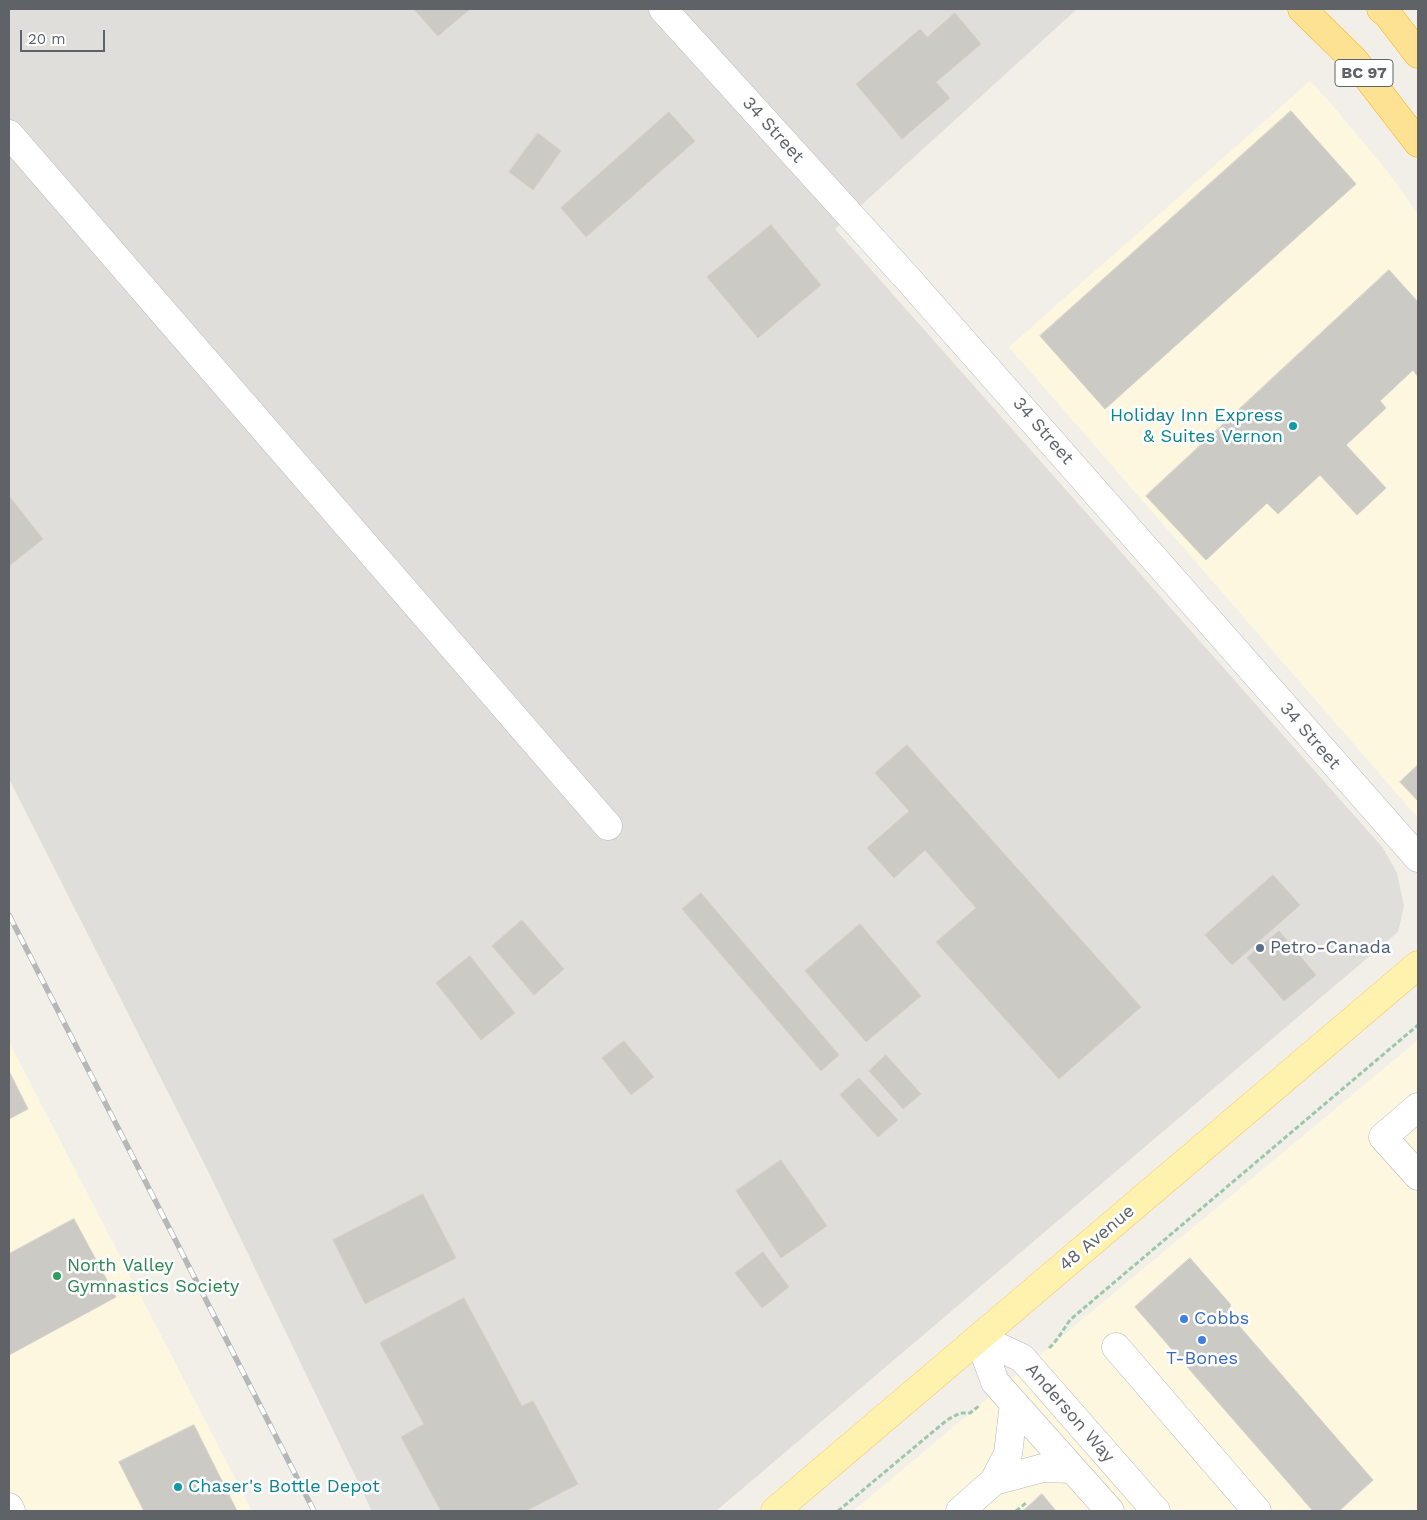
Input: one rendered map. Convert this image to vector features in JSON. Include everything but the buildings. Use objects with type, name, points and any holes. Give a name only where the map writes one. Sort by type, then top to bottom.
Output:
[{"type":"highway","name":"BC 97","points":[[1302,9],[1354,60],[1418,143]]},
{"type":"highway","name":"BC 97","points":[[1382,9],[1418,54]]},
{"type":"main road","name":"48 Avenue","points":[[775,1511],[1418,965]]},
{"type":"street","name":"34 Street","points":[[663,9],[908,279],[1418,858]]},
{"type":"street","points":[[9,134],[608,826]]},
{"type":"street","points":[[1418,1107],[1383,1137],[1418,1176]]},
{"type":"street","name":"Anderson Way","points":[[979,1338],[995,1382],[1110,1511]]},
{"type":"street","name":"Anderson Way","points":[[979,1338],[1022,1358],[1156,1511]]},
{"type":"street","points":[[1116,1347],[1258,1511]]},
{"type":"street","points":[[960,1511],[994,1481],[1008,1454],[1014,1403]]},
{"type":"street","points":[[994,1481],[1044,1468],[1072,1469]]},
{"type":"street","points":[[9,1507],[11,1511]]},
{"type":"path","points":[[1059,1339],[1061,1333],[1072,1319],[1418,1025]]},
{"type":"path","points":[[838,1511],[947,1420],[960,1413],[970,1413]]},
{"type":"shaded area","points":[[9,9],[1077,9],[835,229],[1383,848],[1397,873],[1404,906],[1398,932],[716,1511],[372,1511],[209,1173],[9,779]]},
{"type":"shaded area","points":[[1310,81],[1384,167],[1418,214],[1418,818],[1009,347]]},
{"type":"shaded area","points":[[1418,1040],[1418,1511],[853,1511],[970,1413]]},
{"type":"shaded area","points":[[9,1042],[252,1511],[9,1511]]},
{"type":"railway","points":[[9,915],[314,1511]]},
{"type":"place","name":"Holiday Inn Express & Suites Vernon","points":[[1293,426]]},
{"type":"place","name":"Petro-Canada","points":[[1260,948]]},
{"type":"place","name":"North Valley Gymnastics Society","points":[[57,1276]]},
{"type":"place","name":"Cobbs","points":[[1184,1319]]},
{"type":"place","name":"T-Bones","points":[[1202,1340]]},
{"type":"place","name":"Chaser's Bottle Depot","points":[[178,1487]]}]
